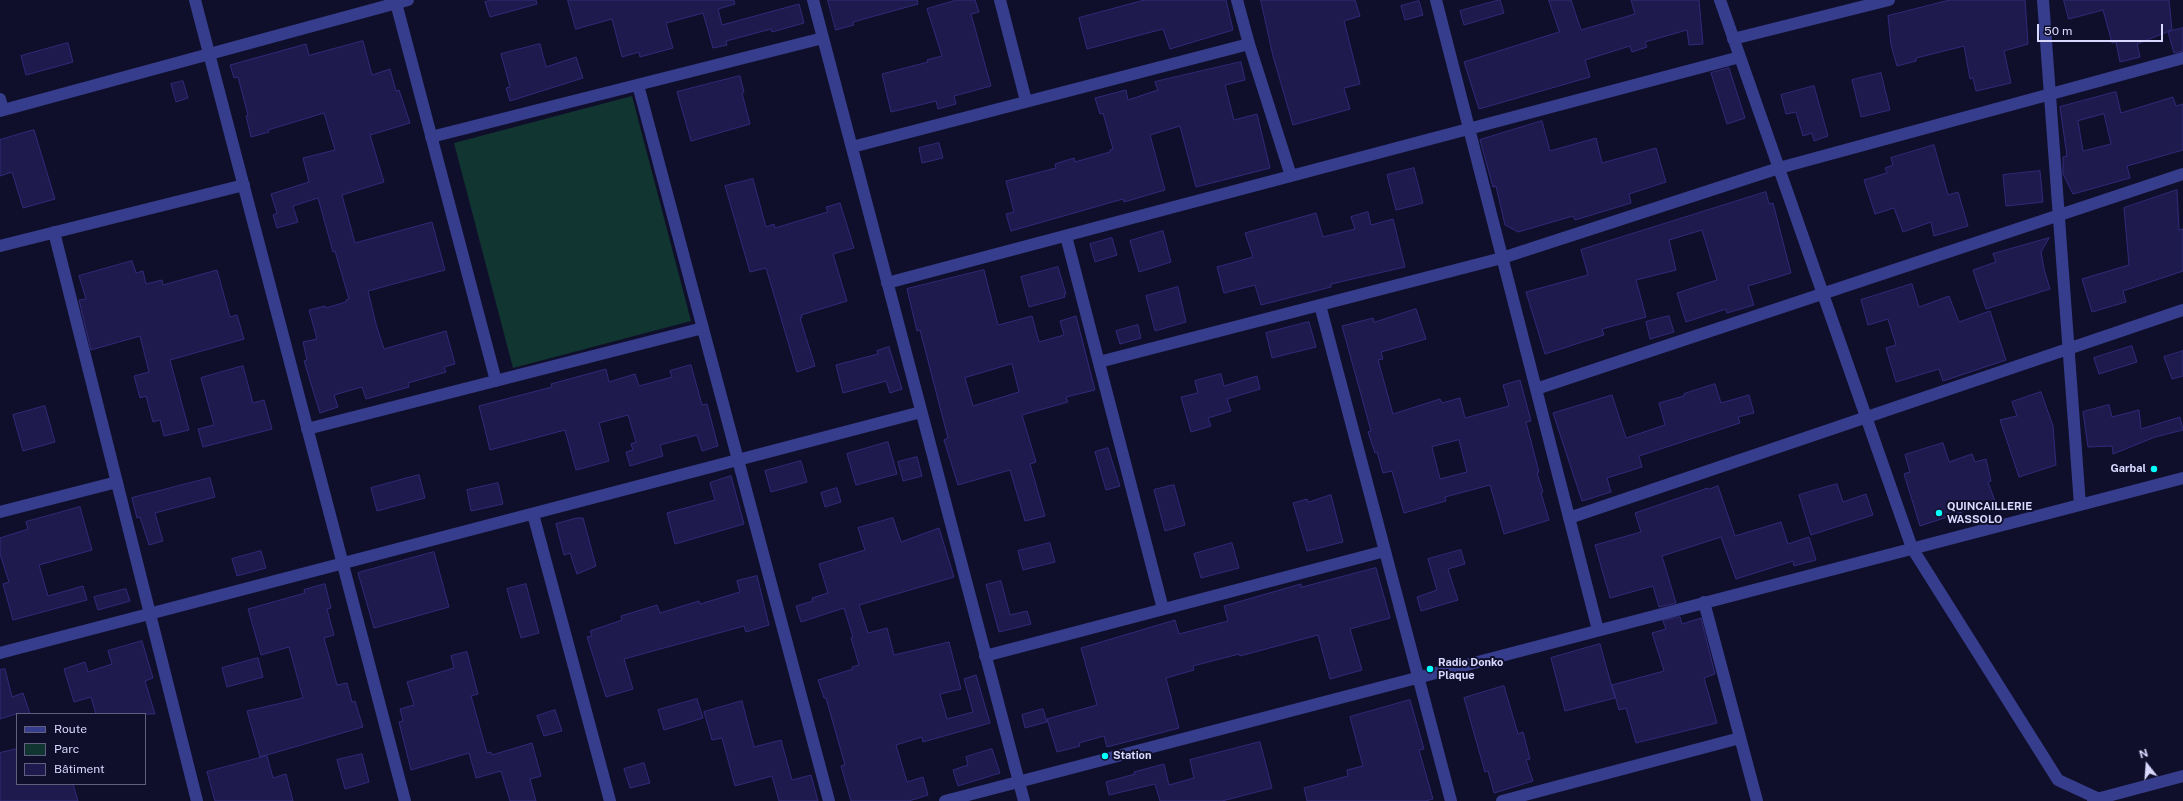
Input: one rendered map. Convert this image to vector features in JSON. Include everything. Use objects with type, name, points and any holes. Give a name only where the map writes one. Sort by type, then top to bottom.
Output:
[{"type":"street","points":[[195,0],[405,801]]},
{"type":"street","points":[[1,107],[408,0]]},
{"type":"street","points":[[813,0],[1024,801]]},
{"type":"street","points":[[1000,0],[1026,101]]},
{"type":"street","points":[[1237,0],[1248,44],[1291,176]]},
{"type":"street","points":[[1436,0],[1598,630]]},
{"type":"street","points":[[1720,0],[1912,548],[2058,780],[2096,800],[2183,776]]},
{"type":"street","points":[[1733,40],[1889,0]]},
{"type":"street","points":[[2044,0],[2080,504]]},
{"type":"street","points":[[396,3],[496,381]]},
{"type":"street","points":[[431,137],[823,38]]},
{"type":"street","points":[[852,146],[1248,44]]},
{"type":"street","points":[[887,283],[1740,57]]},
{"type":"street","points":[[1099,362],[1502,258],[1779,168],[2183,58]]},
{"type":"street","points":[[638,85],[828,801]]},
{"type":"street","points":[[1536,389],[2183,174]]},
{"type":"street","points":[[0,246],[244,185]]},
{"type":"street","points":[[54,232],[197,801]]},
{"type":"street","points":[[1066,236],[1163,609]]},
{"type":"street","points":[[1320,305],[1451,801]]},
{"type":"street","points":[[1569,518],[2069,350],[2183,310]]},
{"type":"street","points":[[308,428],[703,328]]},
{"type":"street","points":[[0,653],[921,412]]},
{"type":"street","points":[[945,801],[2183,478]]},
{"type":"street","points":[[0,512],[117,482]]},
{"type":"street","points":[[534,514],[610,801]]},
{"type":"street","points":[[985,656],[1385,551]]},
{"type":"street","points":[[1704,602],[1757,801]]},
{"type":"street","points":[[1502,801],[1740,738]]},
{"type":"green space","points":[[632,96],[691,321],[513,368],[454,143]]},
{"type":"building","points":[[492,0],[536,0],[537,4],[490,17],[485,2]]},
{"type":"building","points":[[568,0],[734,0],[735,4],[718,9],[722,25],[799,4],[804,23],[772,32],[771,29],[726,41],[727,45],[713,48],[703,13],[666,23],[673,48],[640,57],[639,52],[622,57],[612,19],[576,29]]},
{"type":"building","points":[[828,0],[917,0],[918,4],[853,22],[854,25],[836,30]]},
{"type":"building","points":[[957,0],[975,0],[979,12],[971,14],[991,86],[954,96],[956,104],[938,109],[936,101],[891,112],[882,74],[928,62],[927,60],[942,56],[927,9]]},
{"type":"building","points":[[1145,0],[1226,0],[1233,30],[1170,49],[1163,29],[1087,49],[1079,18]]},
{"type":"building","points":[[1261,0],[1355,0],[1360,16],[1344,21],[1360,84],[1344,88],[1350,109],[1293,125],[1273,56]]},
{"type":"building","points":[[1500,0],[1504,13],[1464,25],[1460,11]]},
{"type":"building","points":[[1549,0],[1571,0],[1581,30],[1635,14],[1631,0],[1699,0],[1703,44],[1689,45],[1687,30],[1645,42],[1647,47],[1632,52],[1630,46],[1585,60],[1590,77],[1479,109],[1464,62],[1559,32]]},
{"type":"building","points":[[1950,0],[2025,0],[2028,44],[2004,51],[2011,83],[1976,91],[1973,78],[1970,79],[1964,46],[1916,58],[1916,61],[1897,66],[1891,45],[1888,16]]},
{"type":"building","points":[[2064,0],[2169,0],[2172,30],[2137,44],[2140,57],[2120,62],[2116,42],[2112,43],[2103,10],[2069,19]]},
{"type":"building","points":[[1419,1],[1423,15],[1405,20],[1401,6]]},
{"type":"building","points":[[2183,28],[2183,51],[2174,53],[2168,32]]},
{"type":"building","points":[[363,41],[372,75],[390,69],[396,91],[399,90],[410,123],[370,135],[384,182],[342,195],[355,243],[432,222],[445,270],[368,291],[376,324],[384,349],[446,331],[455,364],[444,367],[446,372],[408,383],[409,387],[366,399],[362,387],[334,395],[338,407],[320,413],[304,361],[307,360],[303,342],[317,339],[309,310],[325,306],[326,308],[346,302],[346,300],[349,299],[335,251],[333,252],[318,198],[293,206],[298,222],[277,228],[273,215],[277,213],[271,194],[309,182],[303,158],[335,150],[324,113],[268,130],[269,132],[251,137],[246,116],[248,115],[238,77],[234,78],[230,65],[306,44],[309,55]]},
{"type":"building","points":[[68,43],[73,62],[26,75],[21,56]]},
{"type":"building","points":[[540,44],[546,67],[576,57],[583,78],[510,101],[506,88],[510,87],[501,54]]},
{"type":"building","points":[[1241,62],[1245,80],[1225,85],[1234,120],[1257,114],[1270,168],[1196,187],[1180,126],[1150,135],[1165,190],[1124,202],[1123,199],[1011,231],[1006,214],[1014,212],[1006,181],[1056,168],[1055,164],[1074,158],[1075,162],[1110,152],[1110,150],[1113,149],[1103,113],[1100,114],[1095,98],[1126,90],[1128,100],[1158,90],[1155,82]]},
{"type":"building","points":[[1729,68],[1745,118],[1727,124],[1711,73]]},
{"type":"building","points":[[1881,73],[1890,110],[1861,117],[1852,80]]},
{"type":"building","points":[[740,76],[744,92],[742,93],[750,124],[691,141],[677,92]]},
{"type":"building","points":[[183,81],[188,98],[176,102],[171,84]]},
{"type":"building","points":[[1814,86],[1828,136],[1814,141],[1812,133],[1803,136],[1796,112],[1786,114],[1781,95]]},
{"type":"building","points":[[2116,92],[2121,113],[2173,97],[2176,106],[2183,104],[2183,150],[2127,166],[2130,178],[2073,194],[2063,174],[2063,157],[2067,156],[2060,107]],"holes":[[[2104,114],[2111,144],[2083,151],[2078,121]]]},
{"type":"building","points":[[1542,121],[1550,151],[1596,138],[1602,163],[1656,148],[1666,182],[1629,194],[1631,203],[1575,220],[1573,216],[1518,232],[1505,225],[1496,186],[1493,187],[1480,140]]},
{"type":"building","points":[[34,130],[55,199],[23,208],[12,172],[0,176],[0,140]]},
{"type":"building","points":[[939,143],[943,158],[922,163],[919,148]]},
{"type":"building","points":[[1934,145],[1948,195],[1958,192],[1968,226],[1934,236],[1931,222],[1903,232],[1894,208],[1875,214],[1864,180],[1887,173],[1885,168],[1893,165],[1891,158]]},
{"type":"building","points":[[1414,168],[1423,203],[1396,210],[1387,175]]},
{"type":"building","points":[[2040,171],[2043,202],[2006,206],[2003,175]]},
{"type":"building","points":[[753,179],[766,227],[774,224],[775,228],[828,212],[826,207],[840,203],[854,248],[833,254],[847,301],[801,315],[802,318],[800,318],[815,366],[797,372],[766,268],[750,272],[725,186]]},
{"type":"building","points":[[2177,190],[2179,230],[2183,229],[2183,271],[2123,291],[2126,302],[2092,312],[2082,279],[2129,265],[2124,208]]},
{"type":"building","points":[[1766,192],[1769,204],[1773,203],[1791,273],[1748,286],[1754,305],[1727,313],[1726,309],[1686,322],[1677,293],[1717,280],[1702,230],[1669,240],[1676,270],[1636,280],[1646,317],[1602,329],[1604,335],[1545,354],[1526,292],[1588,275],[1581,250]]},
{"type":"building","points":[[1368,212],[1371,225],[1393,219],[1405,267],[1331,284],[1331,287],[1261,305],[1255,285],[1224,293],[1217,267],[1253,257],[1245,233],[1316,213],[1323,237],[1355,229],[1351,217]]},
{"type":"building","points":[[1163,231],[1171,262],[1139,272],[1130,241]]},
{"type":"building","points":[[1112,238],[1117,255],[1095,262],[1090,244]]},
{"type":"building","points":[[2049,238],[2041,252],[2050,289],[1986,309],[1973,270],[1996,262],[1993,254]]},
{"type":"building","points":[[132,261],[136,273],[143,271],[146,284],[162,280],[163,285],[217,270],[230,317],[237,315],[244,339],[170,360],[189,430],[164,436],[160,420],[153,422],[146,396],[140,398],[134,376],[149,372],[140,336],[91,350],[79,300],[86,299],[79,276]]},
{"type":"building","points":[[1058,267],[1066,294],[1064,294],[1065,297],[1029,307],[1021,277]]},
{"type":"building","points":[[984,270],[998,325],[1032,316],[1039,342],[1064,335],[1060,321],[1076,316],[1095,390],[1066,397],[1068,402],[1022,415],[1036,462],[1030,464],[1045,516],[1025,521],[1010,470],[958,485],[944,440],[948,438],[920,330],[917,331],[907,289]],"holes":[[[1012,364],[1019,392],[973,406],[965,378]]]},
{"type":"building","points":[[1912,284],[1919,307],[1949,296],[1959,322],[1990,311],[2006,360],[1943,381],[1939,369],[1896,382],[1886,348],[1896,345],[1888,319],[1868,325],[1861,300]]},
{"type":"building","points":[[1178,287],[1186,322],[1155,331],[1146,296]]},
{"type":"building","points":[[1416,309],[1426,339],[1381,352],[1383,359],[1378,360],[1393,414],[1440,399],[1442,403],[1460,398],[1465,418],[1509,406],[1503,385],[1520,380],[1531,421],[1526,422],[1539,472],[1537,473],[1543,492],[1541,493],[1549,520],[1504,534],[1490,485],[1445,497],[1446,501],[1404,513],[1392,471],[1383,473],[1377,452],[1375,453],[1368,432],[1371,431],[1342,326],[1373,318],[1374,322]],"holes":[[[1459,440],[1467,472],[1440,479],[1432,447]]]},
{"type":"building","points":[[1669,316],[1674,332],[1650,339],[1646,322]]},
{"type":"building","points":[[1309,322],[1316,347],[1272,358],[1266,333]]},
{"type":"building","points":[[1138,325],[1141,338],[1120,344],[1116,331]]},
{"type":"building","points":[[2132,346],[2137,362],[2099,374],[2094,358]]},
{"type":"building","points":[[889,347],[902,389],[890,393],[886,381],[843,393],[836,365],[878,354],[877,351]]},
{"type":"building","points":[[2183,351],[2183,376],[2172,379],[2164,357]]},
{"type":"building","points":[[691,365],[702,405],[707,404],[718,446],[702,451],[697,435],[660,445],[663,456],[630,466],[626,452],[633,450],[631,444],[636,442],[628,415],[599,423],[609,461],[576,470],[565,430],[490,450],[479,406],[552,387],[551,384],[606,369],[609,382],[635,374],[639,386],[672,377],[670,371]]},
{"type":"building","points":[[243,366],[253,403],[264,400],[272,429],[203,447],[198,429],[214,425],[201,378]]},
{"type":"building","points":[[1221,374],[1224,386],[1257,376],[1260,389],[1227,399],[1231,411],[1208,418],[1211,426],[1191,432],[1181,397],[1198,393],[1195,381]]},
{"type":"building","points":[[1715,384],[1721,403],[1749,395],[1754,413],[1738,417],[1740,423],[1639,456],[1642,467],[1607,478],[1611,492],[1582,501],[1553,413],[1612,395],[1626,438],[1665,425],[1659,403],[1684,396],[1684,394]]},
{"type":"building","points":[[2041,392],[2053,426],[2056,465],[2019,477],[2000,420],[2017,416],[2012,402]]},
{"type":"building","points":[[2109,405],[2112,417],[2139,410],[2141,429],[2180,417],[2183,430],[2155,437],[2113,454],[2112,446],[2088,447],[2083,412]]},
{"type":"building","points":[[45,406],[55,442],[23,451],[13,415]]},
{"type":"building","points":[[888,442],[897,474],[856,485],[847,454]]},
{"type":"building","points":[[1943,443],[1949,462],[1972,454],[1975,462],[1986,459],[1991,481],[1988,482],[1995,501],[1920,526],[1904,474],[1910,472],[1905,455]]},
{"type":"building","points":[[1108,448],[1120,486],[1106,490],[1095,452]]},
{"type":"building","points":[[917,457],[922,476],[903,481],[898,462]]},
{"type":"building","points":[[801,461],[807,482],[771,492],[765,471]]},
{"type":"building","points":[[419,475],[425,498],[377,511],[371,488]]},
{"type":"building","points":[[731,476],[744,524],[675,544],[667,513],[715,500],[710,483]]},
{"type":"building","points":[[210,478],[215,497],[155,513],[163,541],[149,545],[140,517],[137,518],[132,498]]},
{"type":"building","points":[[498,483],[503,504],[471,511],[467,490]]},
{"type":"building","points":[[1837,484],[1843,502],[1866,494],[1873,515],[1811,535],[1799,495]]},
{"type":"building","points":[[1174,485],[1185,525],[1165,531],[1154,490]]},
{"type":"building","points":[[1718,486],[1735,536],[1781,522],[1788,544],[1809,537],[1816,560],[1794,566],[1793,561],[1736,579],[1721,537],[1662,556],[1676,603],[1659,607],[1653,586],[1610,598],[1595,545],[1641,532],[1635,513]]},
{"type":"building","points":[[837,488],[841,502],[825,507],[821,493]]},
{"type":"building","points":[[1331,495],[1343,542],[1307,551],[1293,503],[1307,499],[1308,502]]},
{"type":"building","points":[[80,507],[92,550],[39,565],[48,596],[83,586],[87,600],[13,620],[3,584],[9,582],[0,554],[0,538],[28,529],[26,522]]},
{"type":"building","points":[[577,518],[583,518],[596,566],[577,574],[570,553],[564,555],[556,524]]},
{"type":"building","points":[[893,518],[901,542],[939,528],[954,577],[859,605],[868,633],[887,628],[894,655],[949,642],[961,689],[940,694],[947,719],[973,712],[964,679],[976,675],[990,723],[923,742],[922,737],[896,745],[907,782],[923,777],[928,795],[909,801],[851,801],[841,766],[845,765],[826,698],[824,698],[818,680],[853,669],[852,667],[859,665],[851,638],[853,637],[844,608],[801,622],[796,606],[813,601],[812,598],[828,593],[819,564],[865,550],[858,528]]},
{"type":"building","points":[[1050,543],[1055,562],[1023,570],[1018,551]]},
{"type":"building","points":[[1232,543],[1239,568],[1201,578],[1194,554]]},
{"type":"building","points":[[1461,550],[1465,564],[1448,569],[1458,600],[1421,611],[1417,597],[1437,590],[1428,559]]},
{"type":"building","points":[[261,551],[266,568],[237,576],[232,559]]},
{"type":"building","points":[[434,552],[449,607],[374,628],[358,573]]},
{"type":"building","points":[[1376,568],[1390,618],[1350,629],[1362,670],[1330,679],[1318,635],[1240,656],[1239,654],[1193,666],[1194,670],[1166,678],[1179,728],[1107,747],[1104,736],[1079,743],[1080,746],[1057,752],[1047,719],[1097,705],[1081,648],[1175,620],[1179,634],[1228,621],[1224,606],[1301,584],[1301,587]]},
{"type":"building","points":[[757,576],[769,625],[746,632],[744,626],[624,659],[633,689],[606,697],[587,637],[592,636],[590,631],[622,620],[621,616],[657,605],[660,613],[699,601],[700,604],[740,592],[737,581]]},
{"type":"building","points":[[1001,581],[1010,615],[1027,611],[1031,624],[999,632],[986,585]]},
{"type":"building","points":[[325,584],[331,608],[327,609],[334,635],[324,638],[337,685],[347,683],[352,702],[355,701],[363,727],[260,757],[247,711],[303,698],[289,647],[261,655],[248,609],[305,593],[304,590]]},
{"type":"building","points":[[526,584],[539,633],[521,638],[507,589]]},
{"type":"building","points":[[126,589],[130,601],[98,610],[94,597]]},
{"type":"building","points":[[1680,617],[1682,624],[1701,618],[1715,674],[1704,678],[1717,723],[1636,743],[1626,708],[1619,710],[1612,685],[1664,671],[1652,633],[1666,629],[1663,621]]},
{"type":"building","points":[[142,641],[153,678],[145,681],[155,714],[96,713],[91,697],[74,702],[64,669],[85,662],[88,672],[112,664],[108,651]]},
{"type":"building","points":[[1600,644],[1615,698],[1565,711],[1551,658]]},
{"type":"building","points":[[467,652],[478,694],[471,696],[487,753],[491,752],[492,755],[532,743],[541,776],[530,779],[536,801],[510,801],[501,771],[476,778],[469,753],[411,770],[399,722],[403,721],[400,709],[414,705],[407,682],[454,668],[451,656]]},
{"type":"building","points":[[258,658],[263,677],[227,687],[222,668]]},
{"type":"building","points":[[5,669],[12,697],[23,693],[30,713],[16,713],[0,719],[0,670]]},
{"type":"building","points":[[1504,686],[1518,734],[1523,732],[1530,759],[1526,760],[1533,781],[1494,793],[1488,771],[1485,772],[1464,698]]},
{"type":"building","points":[[697,699],[703,718],[664,730],[658,710]]},
{"type":"building","points":[[1410,700],[1424,749],[1419,750],[1433,799],[1425,801],[1307,801],[1304,788],[1348,776],[1347,770],[1363,766],[1350,717]]},
{"type":"building","points":[[742,701],[754,747],[781,740],[792,780],[811,775],[818,801],[779,801],[772,776],[735,786],[722,738],[712,740],[704,712]]},
{"type":"building","points":[[1043,709],[1047,722],[1025,728],[1022,715]]},
{"type":"building","points":[[555,710],[562,731],[544,736],[537,716]]},
{"type":"building","points":[[1260,742],[1272,788],[1222,801],[1160,801],[1155,784],[1109,795],[1106,782],[1135,774],[1134,772],[1164,764],[1169,785],[1194,778],[1190,760]]},
{"type":"building","points":[[16,749],[16,785],[73,785],[78,801],[0,801],[0,753]]},
{"type":"building","points":[[992,749],[1000,773],[958,786],[953,770],[968,765],[966,757]]},
{"type":"building","points":[[362,754],[369,782],[345,789],[337,760]]},
{"type":"building","points":[[267,756],[273,778],[286,774],[293,801],[215,801],[207,772]]},
{"type":"building","points":[[644,763],[650,783],[630,788],[624,769]]},
{"type":"place","name":"Garbal","points":[[2154,469]]},
{"type":"place","name":"QUINCAILLERIE WASSOLO","points":[[1939,513]]},
{"type":"place","name":"Radio Donko Plaque","points":[[1430,669]]},
{"type":"place","name":"Station","points":[[1105,756]]}]
